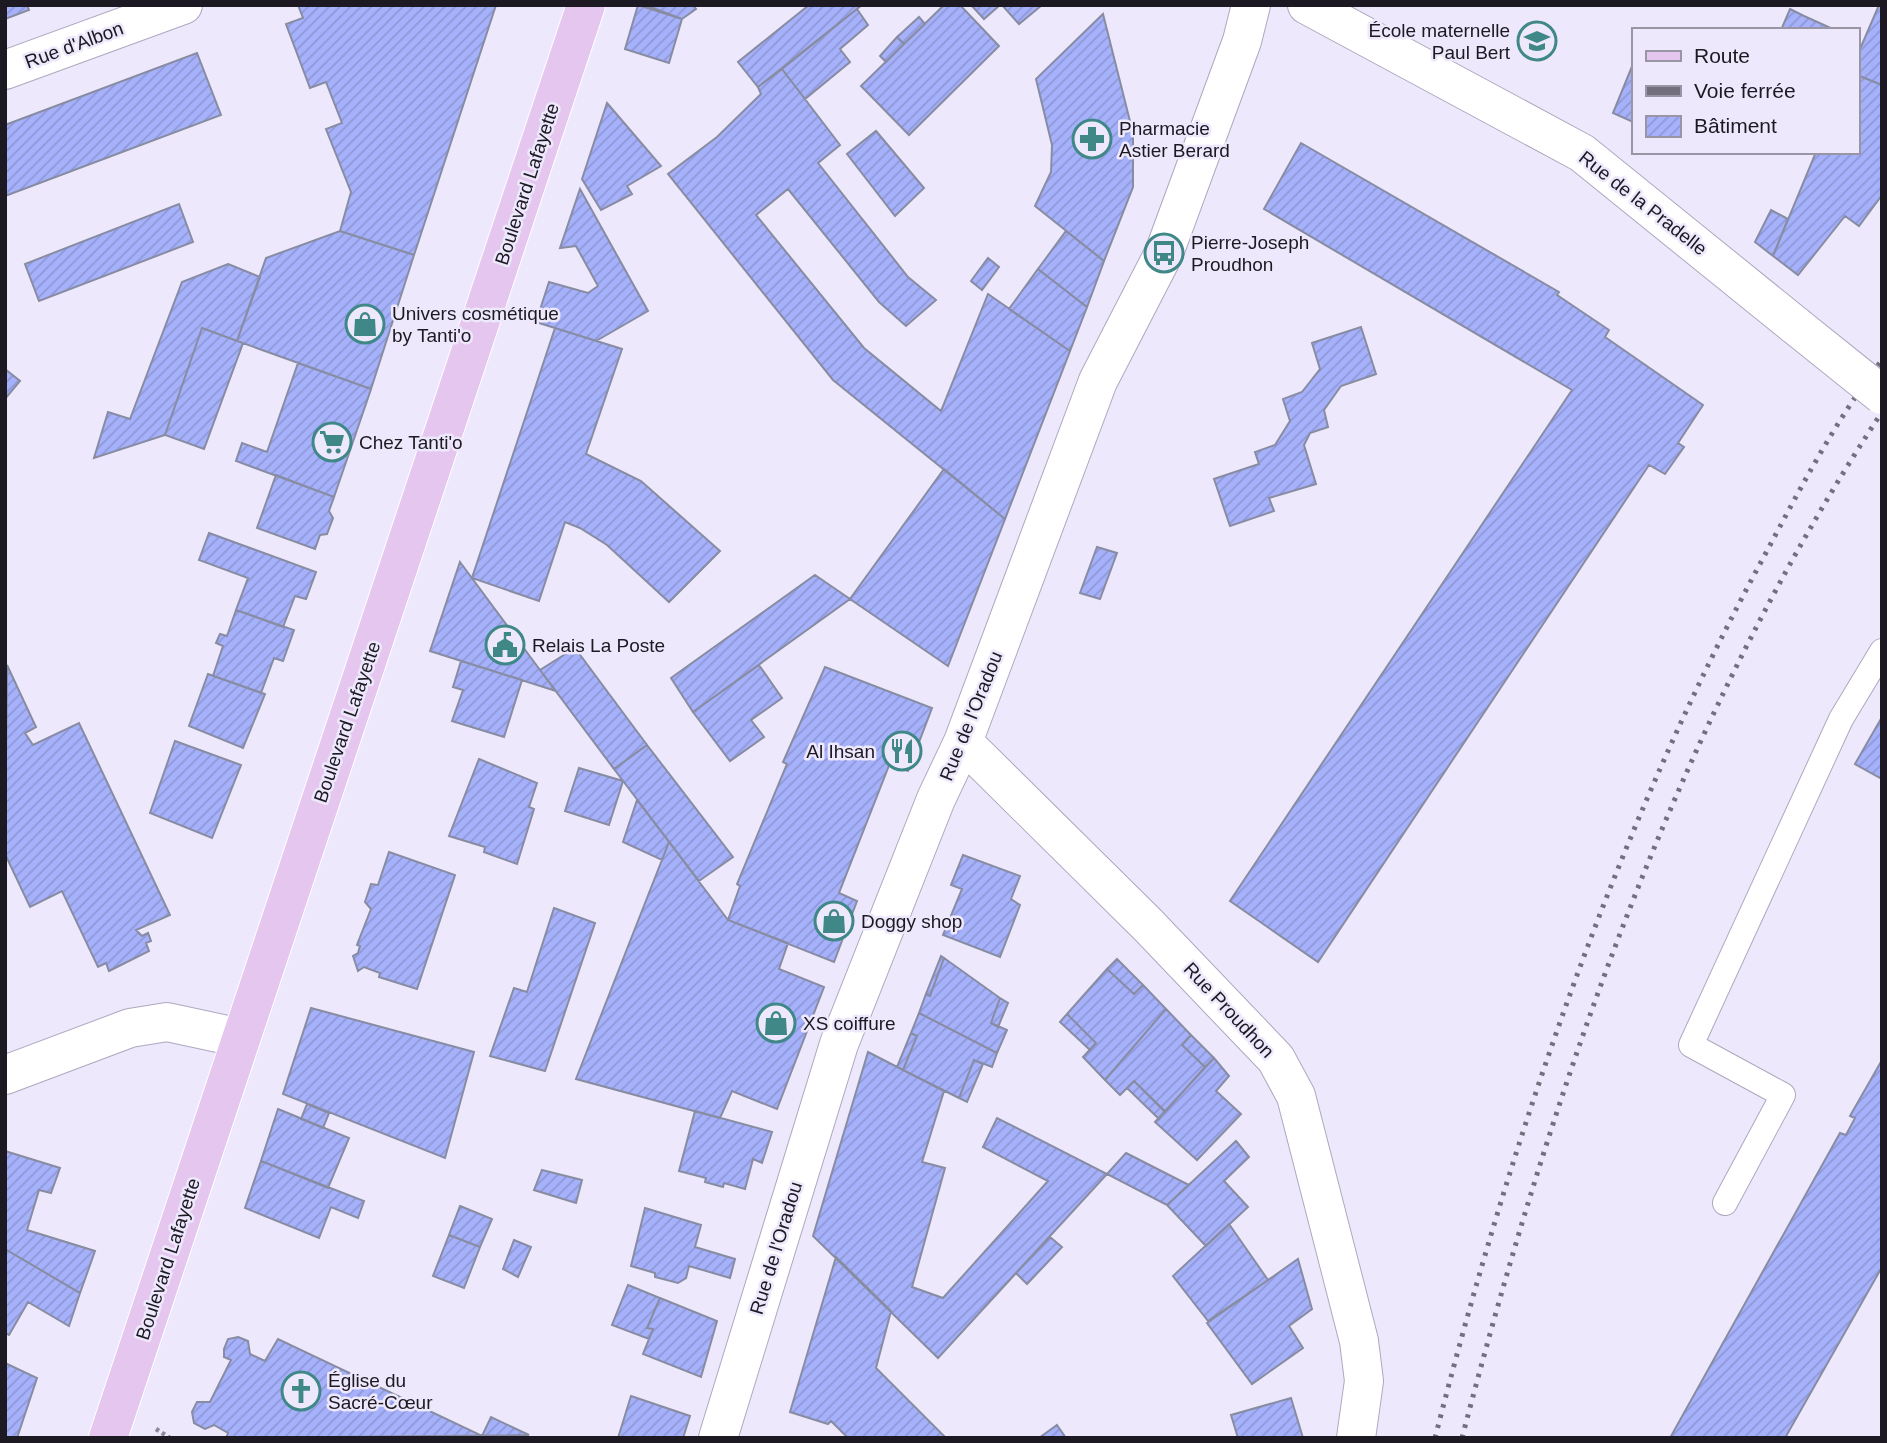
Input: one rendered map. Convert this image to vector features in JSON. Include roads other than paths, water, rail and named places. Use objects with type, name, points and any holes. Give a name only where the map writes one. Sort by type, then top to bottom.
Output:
[{"type":"main road","name":"Boulevard Lafayette","points":[[108,1438],[586,5]]},
{"type":"street","name":"Rue d'Albon","points":[[5,70],[183,5]]},
{"type":"street","name":"Rue de l'Oradou","points":[[718,1438],[839,1044],[936,799],[963,742],[1098,381],[1164,253],[1242,41],[1251,5]]},
{"type":"street","name":"Rue de la Pradelle","points":[[1307,5],[1582,153],[1882,396]]},
{"type":"street","name":"Rue Proudhon","points":[[963,742],[1148,925],[1276,1059],[1296,1096],[1341,1261],[1359,1341],[1364,1381],[1356,1438]]},
{"type":"street","points":[[5,1075],[130,1028],[167,1022],[241,1038]]},
{"type":"lane","points":[[1725,1203],[1783,1095],[1691,1045],[1841,719],[1882,651]]},
{"type":"railway","points":[[1435,1438],[1497,1213],[1572,989],[1614,879],[1659,771],[1708,665],[1761,562],[1832,433],[1882,360]]},
{"type":"railway","points":[[1462,1438],[1538,1171],[1582,1038],[1630,907],[1684,778],[1743,652],[1809,530],[1882,412]]},
{"type":"place","name":"École maternelle Paul Bert","points":[[1537,41]]},
{"type":"place","name":"Pharmacie Astier Berard","points":[[1092,139]]},
{"type":"place","name":"Pierre-Joseph Proudhon","points":[[1164,253]]},
{"type":"place","name":"Univers cosmétique by Tanti'o","points":[[365,324]]},
{"type":"place","name":"Chez Tanti'o","points":[[332,442]]},
{"type":"place","name":"Relais La Poste","points":[[505,645]]},
{"type":"place","name":"Al Ihsan","points":[[902,751]]},
{"type":"place","name":"Doggy shop","points":[[834,921]]},
{"type":"place","name":"XS coiffure","points":[[776,1023]]},
{"type":"place","name":"Église du Sacré-Cœur","points":[[301,1391]]}]
